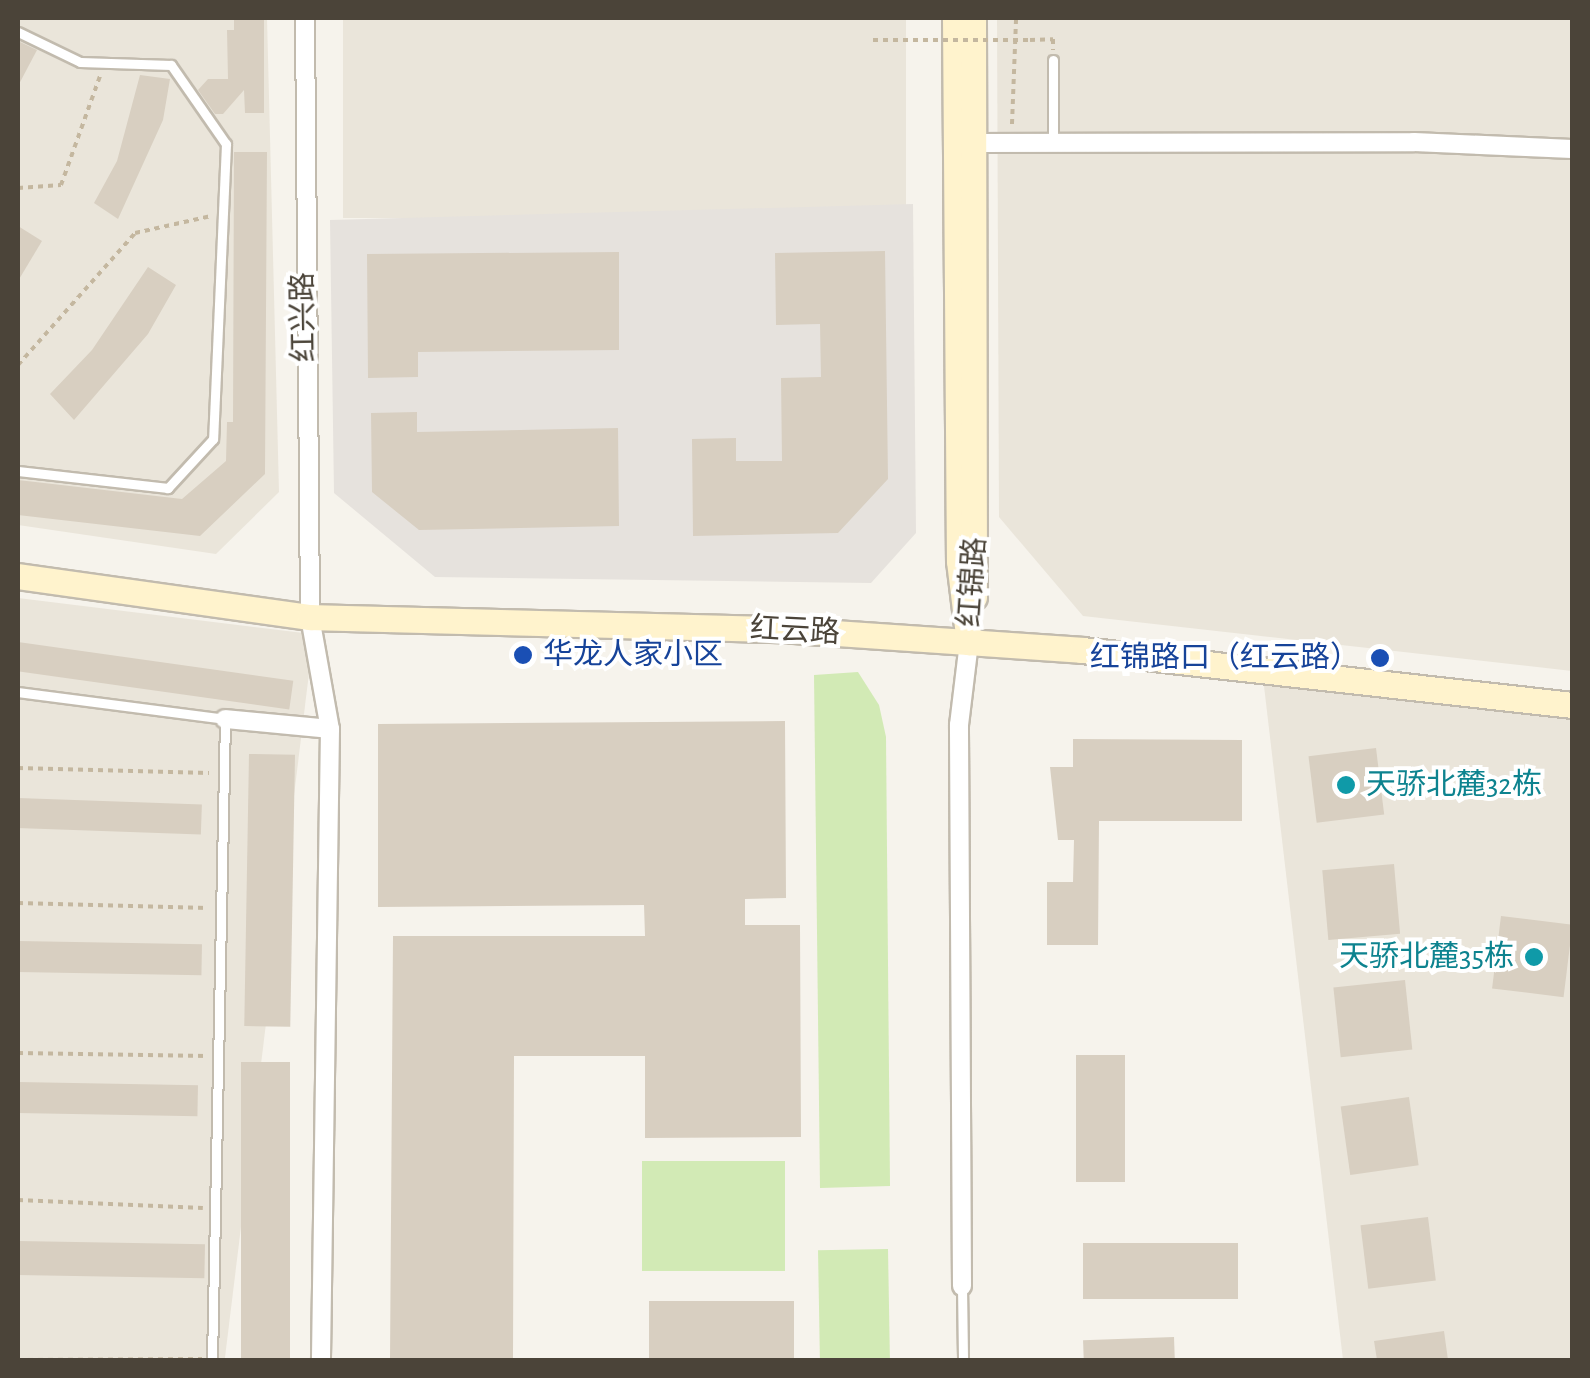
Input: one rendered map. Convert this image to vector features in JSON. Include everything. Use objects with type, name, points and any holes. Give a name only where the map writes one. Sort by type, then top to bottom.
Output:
[{"type":"street","name":"红兴路","points":[[305,18],[310,617],[330,729],[321,1360]]},
{"type":"street","name":"红锦路","points":[[955,18],[959,561],[970,642]]},
{"type":"street","name":"红锦路","points":[[970,642],[977,562],[973,18]]},
{"type":"street","points":[[974,143],[1572,149]]},
{"type":"street","name":"红云路","points":[[18,576],[310,617],[777,629],[970,642],[1572,705]]},
{"type":"street","points":[[962,1286],[959,725],[970,642]]},
{"type":"street","points":[[225,719],[330,729]]},
{"type":"lane","points":[[18,32],[80,62],[170,65],[226,144],[213,440],[168,488],[18,471]]},
{"type":"lane","points":[[1052,142],[1053,60]]},
{"type":"lane","points":[[18,692],[225,719],[212,1360]]},
{"type":"lane","points":[[962,1286],[963,1360]]},
{"type":"path","points":[[1012,124],[1016,18]]},
{"type":"path","points":[[874,40],[1052,39],[1053,60]]},
{"type":"path","points":[[18,188],[61,185],[104,62]]},
{"type":"path","points":[[18,365],[135,233],[222,214]]},
{"type":"path","points":[[18,768],[224,774]]},
{"type":"path","points":[[18,903],[221,908]]},
{"type":"path","points":[[18,1052],[218,1056]]},
{"type":"path","points":[[18,1200],[215,1208]]},
{"type":"path","points":[[18,1360],[212,1360]]},
{"type":"shaded area","points":[[18,18],[267,18],[279,492],[216,554],[18,525]]},
{"type":"shaded area","points":[[343,18],[906,18],[906,218],[343,218]]},
{"type":"shaded area","points":[[997,18],[1572,18],[1572,671],[1083,616],[999,517]]},
{"type":"shaded area","points":[[913,204],[916,533],[871,583],[435,577],[334,493],[330,220]]},
{"type":"shaded area","points":[[18,598],[314,634],[225,1360],[18,1360]]},
{"type":"shaded area","points":[[1262,669],[1572,704],[1572,1360],[1343,1360]]},
{"type":"green space","points":[[858,672],[879,705],[886,737],[890,1186],[820,1188],[814,675]]},
{"type":"green space","points":[[642,1161],[785,1161],[785,1271],[642,1271]]},
{"type":"green space","points":[[888,1249],[890,1360],[820,1360],[818,1250]]},
{"type":"building","points":[[234,18],[264,18],[264,113],[245,113],[244,90],[223,114],[215,114],[198,90],[208,79],[228,79],[227,30],[234,30]]},
{"type":"building","points":[[18,41],[37,50],[18,86]]},
{"type":"building","points":[[140,75],[170,79],[163,120],[118,219],[94,203],[117,161]]},
{"type":"building","points":[[234,152],[267,152],[265,474],[200,536],[18,515],[18,480],[182,499],[226,461],[227,422],[233,422]]},
{"type":"building","points":[[18,226],[42,241],[18,281]]},
{"type":"building","points":[[885,251],[888,479],[838,533],[693,536],[692,439],[736,438],[736,461],[782,461],[781,378],[821,377],[820,324],[776,325],[775,253]]},
{"type":"building","points":[[619,252],[619,350],[418,352],[418,377],[368,378],[367,254]]},
{"type":"building","points":[[148,267],[176,285],[148,334],[74,420],[50,394],[92,350]]},
{"type":"building","points":[[417,412],[417,432],[618,428],[619,526],[419,530],[372,492],[371,413]]},
{"type":"building","points":[[18,642],[293,681],[289,709],[18,671]]},
{"type":"building","points":[[785,721],[786,898],[745,899],[745,925],[800,925],[801,1137],[645,1138],[645,1056],[514,1056],[513,1360],[390,1360],[393,936],[645,936],[644,905],[378,907],[378,724]]},
{"type":"building","points":[[1073,739],[1242,740],[1242,821],[1099,821],[1098,945],[1047,945],[1047,882],[1073,882],[1074,840],[1058,840],[1050,767],[1073,767]]},
{"type":"building","name":"天骄北麓32栋","points":[[1376,748],[1384,815],[1317,823],[1309,756]]},
{"type":"building","points":[[249,754],[295,755],[290,1027],[244,1026]]},
{"type":"building","points":[[18,798],[202,804],[201,834],[18,828]]},
{"type":"building","points":[[1394,864],[1400,934],[1328,940],[1322,870]]},
{"type":"building","name":"天骄北麓35栋","points":[[1501,916],[1572,925],[1564,997],[1492,988]]},
{"type":"building","points":[[18,941],[202,944],[201,975],[18,972]]},
{"type":"building","points":[[1405,980],[1412,1050],[1341,1057],[1333,988]]},
{"type":"building","points":[[1076,1055],[1125,1055],[1125,1182],[1076,1182]]},
{"type":"building","points":[[241,1062],[290,1062],[290,1360],[241,1360]]},
{"type":"building","points":[[18,1082],[198,1085],[197,1116],[18,1113]]},
{"type":"building","points":[[1409,1097],[1419,1165],[1350,1175],[1341,1107]]},
{"type":"building","points":[[1428,1217],[1436,1281],[1368,1289],[1361,1225]]},
{"type":"building","points":[[18,1241],[205,1244],[204,1278],[18,1275]]},
{"type":"building","points":[[1083,1243],[1238,1243],[1238,1299],[1083,1299]]},
{"type":"building","points":[[649,1301],[794,1301],[794,1360],[649,1360]]},
{"type":"building","points":[[1444,1331],[1448,1360],[1377,1360],[1374,1341]]},
{"type":"building","points":[[1174,1337],[1175,1360],[1084,1360],[1083,1340]]},
{"type":"place","name":"华龙人家小区","points":[[523,655]]},
{"type":"place","name":"红锦路口（红云路）","points":[[1380,658]]},
{"type":"place","name":"天骄北麓32栋","points":[[1346,785]]},
{"type":"place","name":"天骄北麓35栋","points":[[1534,957]]}]
